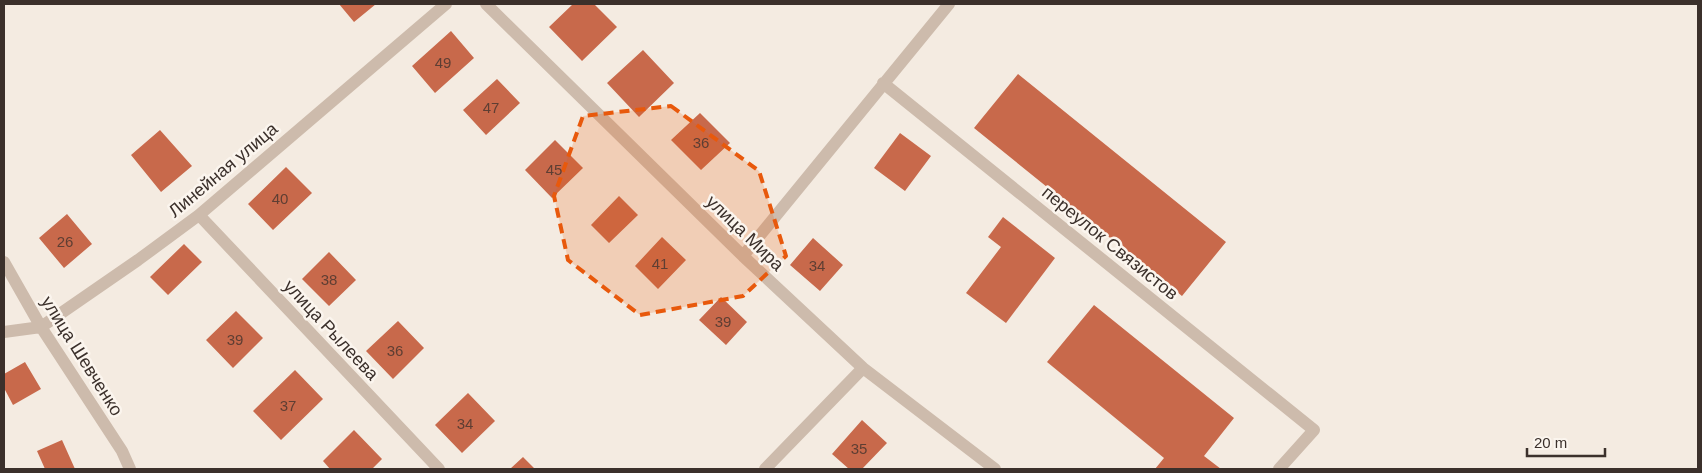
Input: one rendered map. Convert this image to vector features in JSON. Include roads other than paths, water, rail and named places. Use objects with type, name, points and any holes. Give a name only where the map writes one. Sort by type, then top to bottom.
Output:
[{"type":"street","name":"Линейная улица","points":[[4,332],[42,327],[199,215],[446,4]]},
{"type":"street","name":"улица Мира","points":[[486,4],[743,256],[862,368],[995,469]]},
{"type":"street","points":[[743,256],[949,4]]},
{"type":"street","name":"переулок Связистов","points":[[883,83],[1314,430],[1279,469]]},
{"type":"street","name":"улица Рылеева","points":[[199,215],[439,469]]},
{"type":"street","name":"улица Шевченко","points":[[4,262],[42,327],[122,451],[130,469]]},
{"type":"street","points":[[766,469],[862,368]]}]
